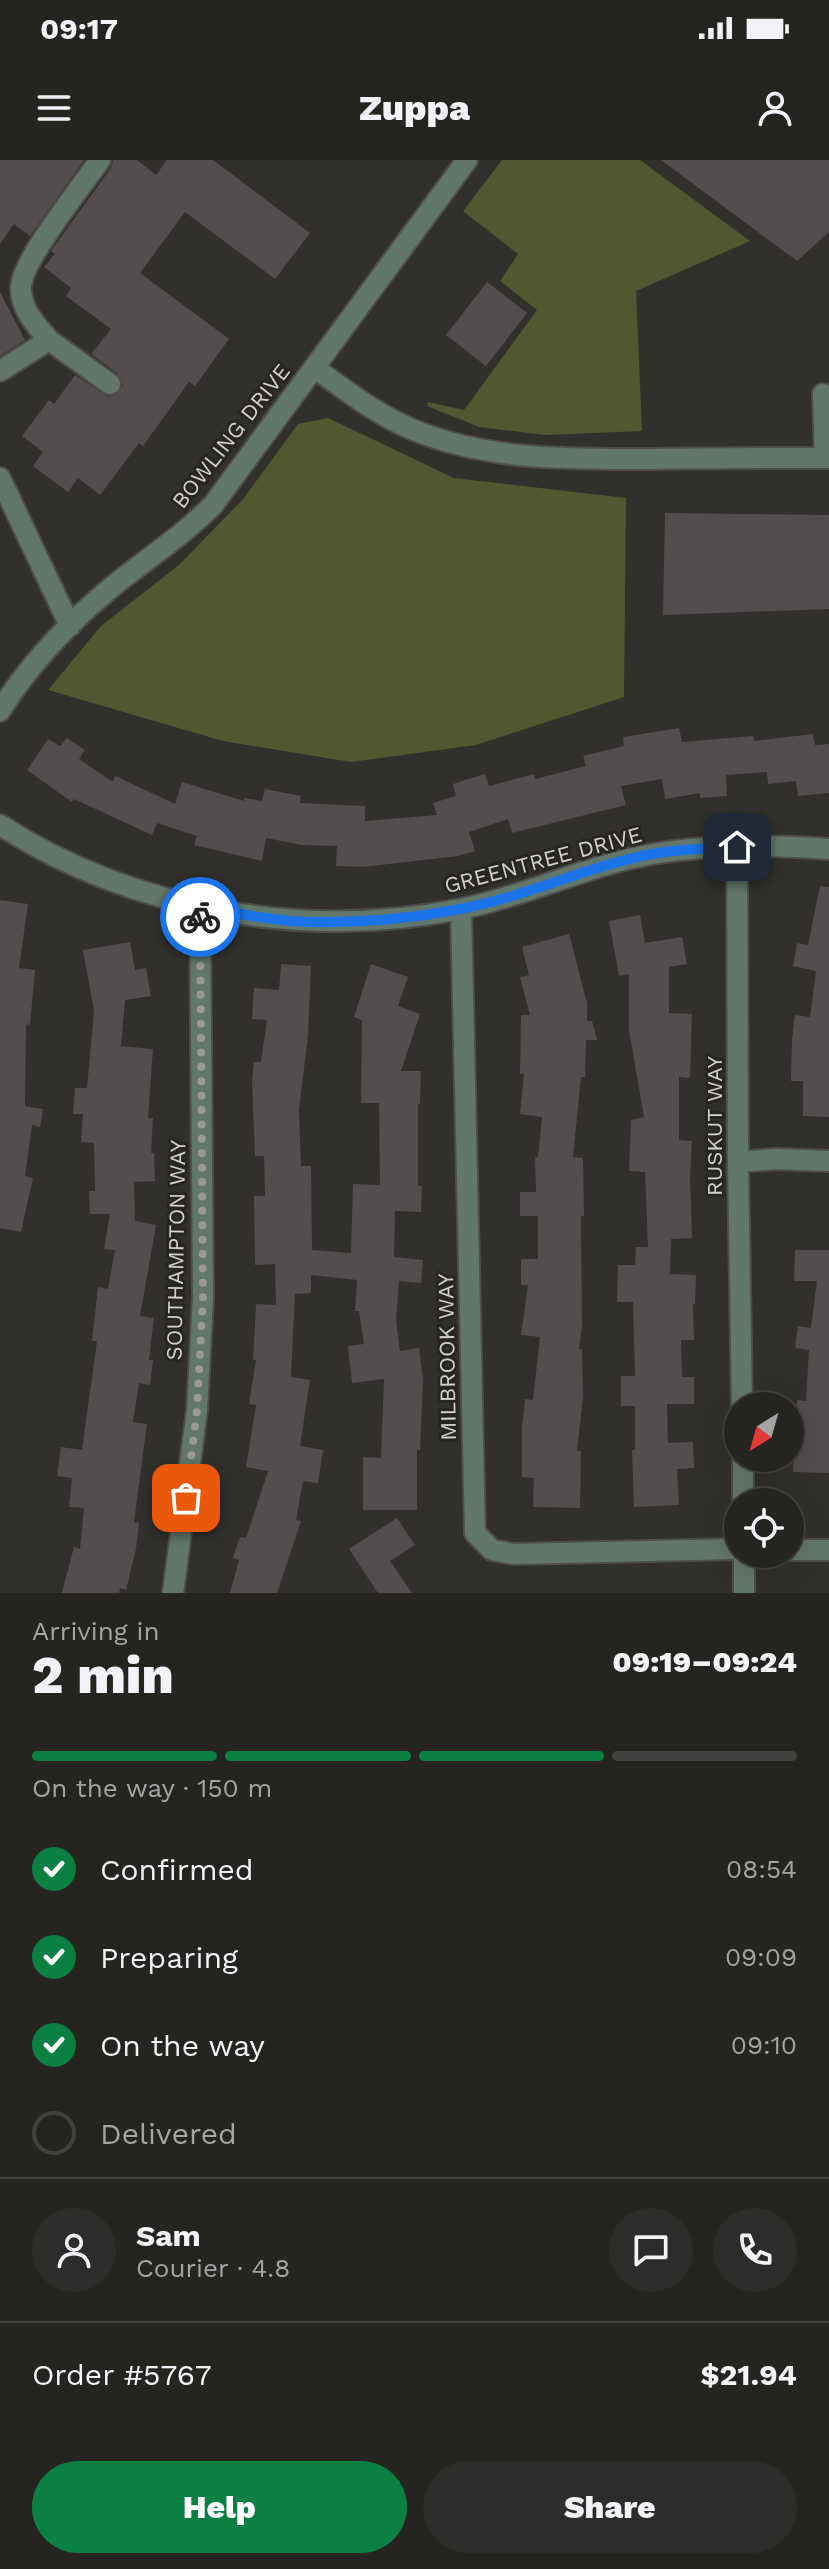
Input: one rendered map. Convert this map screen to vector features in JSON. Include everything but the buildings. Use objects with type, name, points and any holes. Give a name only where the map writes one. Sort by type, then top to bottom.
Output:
[{"type":"street","points":[[100,160],[30,259],[21,287],[28,316],[49,340],[110,384]]},
{"type":"street","name":"BOWLING DRIVE","points":[[0,711],[16,686],[70,626],[108,590],[172,543],[213,505],[467,160]]},
{"type":"street","points":[[0,371],[49,340]]},
{"type":"street","points":[[315,368],[398,423],[424,435],[481,449],[565,459],[827,458],[823,394]]},
{"type":"street","points":[[0,478],[70,626]]},
{"type":"street","name":"GREENTREE DRIVE","points":[[0,825],[69,863],[130,888],[200,906],[307,922],[400,918],[461,909],[653,854],[768,845],[829,849]]},
{"type":"street","name":"RUSKUT WAY","points":[[737,847],[742,1392]]},
{"type":"street","name":"SOUTHAMPTON WAY","points":[[173,1593],[197,1410],[203,1297],[200,906]]},
{"type":"street","name":"MILBROOK WAY","points":[[461,909],[475,1533],[492,1550],[514,1554],[724,1549]]},
{"type":"street","points":[[738,1162],[829,1161]]},
{"type":"street","points":[[804,1550],[829,1550]]},
{"type":"street","points":[[744,1568],[744,1593]]},
{"type":"green space","points":[[502,160],[640,160],[750,241],[636,291],[642,431],[545,435],[479,427],[427,406],[428,402],[464,410],[537,310],[500,281],[518,254],[463,211]]},
{"type":"green space","points":[[328,418],[454,478],[626,498],[624,697],[476,745],[351,762],[223,741],[48,690],[101,626],[180,564],[244,498],[298,424]]},
{"type":"way so far","points":[[186,1498],[197,1410],[203,1297],[200,917]]},
{"type":"route","points":[[200,917],[200,906],[307,922],[400,918],[461,909],[653,854],[737,847]]}]
